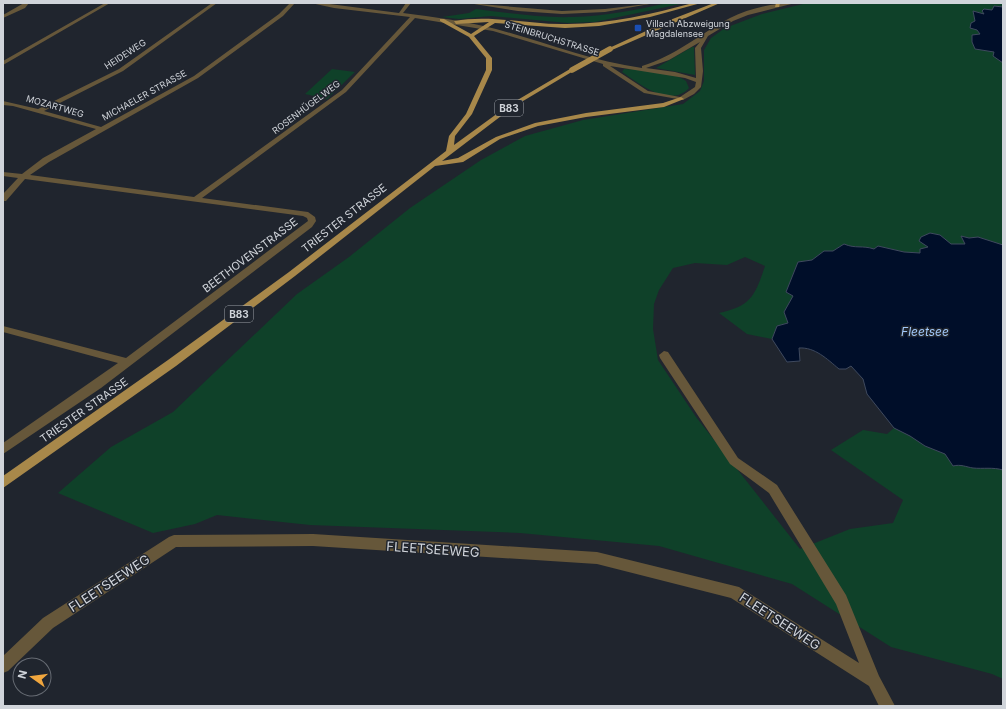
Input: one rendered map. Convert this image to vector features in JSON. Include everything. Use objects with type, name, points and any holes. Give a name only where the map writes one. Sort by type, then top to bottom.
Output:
[{"type":"main road","points":[[456,22],[496,20],[565,26],[594,25],[699,3]]},
{"type":"main road","name":"TRIESTER STRASSE","points":[[3,483],[166,367],[292,274],[432,164],[511,106],[610,49],[672,21],[718,3]]},
{"type":"main road","points":[[442,20],[471,36],[489,58],[489,70],[469,114],[452,136],[449,151]]},
{"type":"main road","points":[[471,36],[496,20]]},
{"type":"main road","points":[[432,164],[460,160],[498,138],[537,124],[586,114],[664,105],[681,99]]},
{"type":"street","points":[[3,17],[23,7],[27,3]]},
{"type":"street","points":[[3,63],[108,3]]},
{"type":"street","name":"HEIDEWEG","points":[[39,111],[121,70],[215,3]]},
{"type":"street","name":"MICHAELER STRASSE","points":[[3,199],[24,176],[61,150],[196,77],[281,15],[293,3]]},
{"type":"street","name":"STEINBRUCHSTRASSE","points":[[313,3],[456,22],[529,39],[601,63],[677,74],[699,81]]},
{"type":"street","points":[[400,14],[409,3]]},
{"type":"street","name":"STEINBRUCHSTRASSE","points":[[470,3],[523,12],[560,14],[610,11],[653,3]]},
{"type":"street","points":[[636,68],[654,64],[733,20],[778,4],[793,3]]},
{"type":"street","name":"ROSENHÜGELWEG","points":[[196,199],[344,91],[414,16]]},
{"type":"street","points":[[601,63],[646,92],[681,99],[692,93],[698,87],[698,48],[707,35]]},
{"type":"street","name":"MOZARTWEG","points":[[3,103],[102,128]]},
{"type":"street","name":"BEETHOVENSTRASSE","points":[[3,174],[305,214],[311,217],[312,221],[309,225],[97,385],[3,449]]},
{"type":"street","points":[[3,329],[127,362]]},
{"type":"street","points":[[664,355],[734,461],[773,489],[840,600],[874,681],[887,706]]},
{"type":"street","name":"FLEETSEEWEG","points":[[3,666],[48,623],[174,541],[313,540],[597,558],[734,592],[874,681]]},
{"type":"green space","points":[[667,3],[685,3],[595,22],[568,23],[491,16],[459,19],[442,17],[469,13],[476,9],[537,16],[585,16],[621,12]]},
{"type":"green space","points":[[1003,3],[1003,6],[994,6],[992,10],[985,14],[974,11],[975,21],[970,28],[977,30],[980,35],[972,35],[995,52],[997,59],[1003,63],[1003,245],[978,237],[969,238],[961,236],[965,244],[951,244],[940,236],[920,253],[915,254],[878,246],[874,249],[844,244],[833,251],[824,251],[812,260],[798,262],[786,292],[793,296],[788,323],[777,326],[772,339],[747,334],[719,313],[738,307],[750,298],[758,285],[765,266],[745,257],[727,265],[695,263],[673,268],[659,290],[654,304],[653,329],[658,360],[696,417],[800,549],[850,529],[893,523],[903,500],[831,450],[863,430],[887,434],[894,428],[925,446],[945,454],[959,464],[973,468],[994,467],[1003,470],[1003,679],[992,674],[891,647],[792,584],[659,546],[520,533],[310,525],[217,515],[195,524],[153,533],[58,493],[111,447],[173,412],[297,294],[349,257],[410,208],[481,160],[525,136],[583,120],[683,104],[700,91],[704,81],[704,50],[711,38],[725,28],[762,14],[803,4]]},
{"type":"green space","points":[[694,47],[695,75],[656,68]]},
{"type":"green space","points":[[332,69],[355,72],[327,99],[305,94]]},
{"type":"green space","points":[[624,69],[656,71],[680,77],[686,81],[689,88],[681,94],[673,96],[664,95],[654,92],[637,82],[622,72]]},
{"type":"water","points":[[994,6],[1003,7],[1003,63],[993,56],[994,52],[975,49],[972,42],[972,35],[980,34],[977,30],[970,28],[971,23],[975,21],[973,11],[984,14],[982,11],[984,9],[992,10]]},
{"type":"water","name":"Fleetsee","points":[[930,233],[940,235],[951,244],[965,244],[961,236],[969,238],[978,237],[1003,245],[1003,470],[992,468],[973,468],[961,465],[953,466],[945,454],[925,446],[894,428],[867,394],[863,379],[851,366],[846,369],[839,369],[820,354],[805,348],[799,348],[800,361],[787,362],[772,339],[777,326],[788,323],[784,312],[793,296],[786,292],[798,262],[812,260],[824,251],[833,251],[844,244],[874,249],[878,246],[904,252],[920,253],[920,249],[928,247],[919,241],[921,237]]},
{"type":"place","name":"Villach Abzweigung Magdalensee","points":[[638,28]]}]
